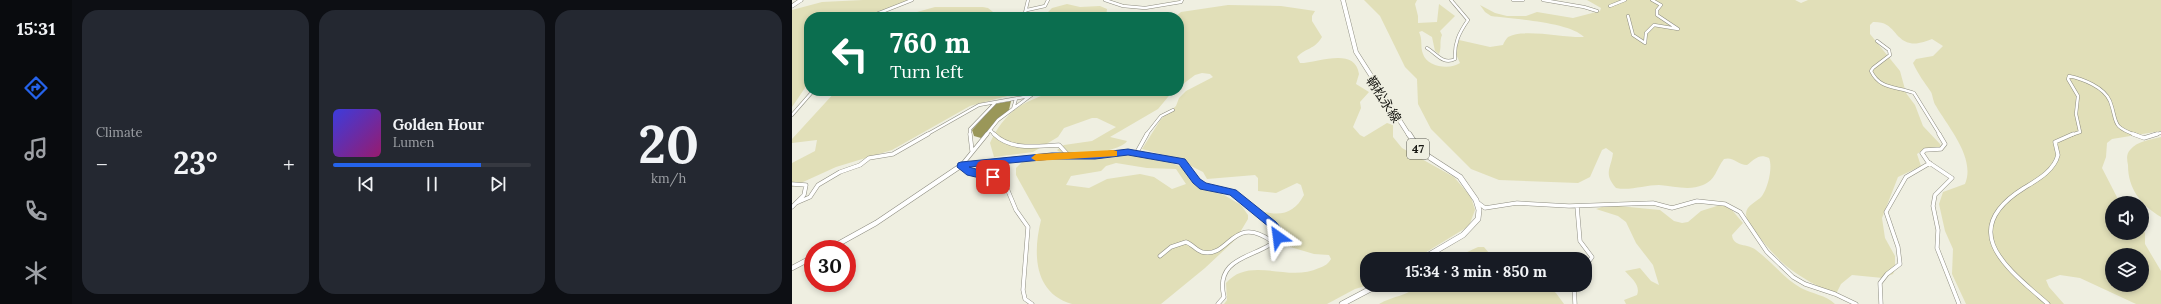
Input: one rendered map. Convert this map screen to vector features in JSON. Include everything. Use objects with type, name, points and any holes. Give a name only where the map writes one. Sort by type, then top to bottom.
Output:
[{"type":"main road","name":"鞆松永線","points":[[1343,0],[1353,41],[1361,62],[1412,141],[1427,157],[1460,177],[1476,201]]},
{"type":"main road","points":[[1434,252],[1463,235],[1472,227],[1478,219],[1479,210],[1476,201]]},
{"type":"main road","points":[[1342,304],[1365,292]]},
{"type":"street","points":[[792,6],[801,0]]},
{"type":"street","points":[[882,12],[912,0]]},
{"type":"street","points":[[1028,0],[1027,10],[1045,6],[1048,0]]},
{"type":"street","points":[[1104,0],[1124,6],[1155,8],[1175,0],[1181,2],[1182,0]]},
{"type":"street","points":[[1427,48],[1445,62],[1455,59],[1454,48],[1457,42],[1457,35],[1468,20],[1451,0]]},
{"type":"street","points":[[1513,0],[1523,0]]},
{"type":"street","points":[[1543,0],[1564,5],[1582,5],[1597,11]]},
{"type":"street","points":[[1610,6],[1626,0]]},
{"type":"street","points":[[1628,16],[1633,35],[1643,43],[1645,43],[1644,37],[1647,31],[1654,25],[1678,29],[1657,15],[1657,10],[1660,6],[1652,0]]},
{"type":"street","points":[[1877,41],[1886,47],[1890,55],[1887,59],[1872,68],[1871,73],[1882,86],[1914,93],[1945,144],[1941,148],[1923,151],[1924,158],[1952,176],[1952,178],[1935,195],[1933,206],[1938,230],[1937,248],[1959,304]]},
{"type":"street","points":[[2048,304],[2012,273],[1997,256],[1992,242],[1992,225],[1993,217],[2004,203],[2046,172],[2055,162],[2058,157],[2055,142],[2080,132],[2076,114],[2078,96],[2068,79],[2069,76],[2083,80],[2105,94],[2110,102],[2114,120],[2124,131],[2144,138],[2161,133]]},
{"type":"street","points":[[792,115],[809,96]]},
{"type":"street","points":[[796,203],[812,196],[816,193],[818,185],[840,172],[860,165],[869,158],[893,154],[979,105],[1030,96]]},
{"type":"street","points":[[845,240],[876,223],[961,165],[990,130],[1012,109],[1030,96]]},
{"type":"street","points":[[1012,109],[1016,98]]},
{"type":"street","points":[[972,151],[970,145],[970,129],[996,102]]},
{"type":"street","points":[[1137,152],[1158,118],[1166,112],[1173,110]]},
{"type":"street","points":[[990,130],[1000,140],[1016,146],[1059,145],[1069,156]]},
{"type":"street","points":[[961,165],[1052,156],[1137,152],[1182,161],[1201,185],[1232,192],[1273,224],[1279,232],[1278,237],[1273,242],[1248,255],[1225,274],[1221,284],[1224,298],[1218,304]]},
{"type":"street","points":[[1881,304],[1880,283],[1900,264],[1893,229],[1886,212],[1906,177],[1930,163]]},
{"type":"street","points":[[961,165],[961,167],[971,172],[993,177],[1006,186],[1016,210],[1028,227],[1023,290],[1025,299],[1032,304]]},
{"type":"street","points":[[792,184],[806,185],[805,196],[797,200],[792,208]]},
{"type":"street","points":[[1476,201],[1485,208],[1517,203],[1576,206],[1594,204],[1630,206],[1653,203],[1672,208],[1679,204],[1693,201],[1722,203],[1734,208],[1744,218],[1762,248],[1779,265],[1805,284],[1830,291],[1856,304]]},
{"type":"street","points":[[1576,206],[1580,241],[1588,252]]},
{"type":"street","points":[[1160,256],[1183,241],[1191,242],[1202,251],[1209,252],[1244,232],[1258,232],[1273,242]]},
{"type":"street","points":[[792,268],[804,262]]},
{"type":"street","points":[[1574,292],[1575,304]]},
{"type":"shaded area","points":[[911,0],[886,12],[804,12],[804,89],[792,107],[792,10],[822,2]]},
{"type":"shaded area","points":[[1364,0],[1417,0],[1415,4],[1418,23],[1437,22],[1439,4],[1455,16],[1440,31],[1442,35],[1439,54],[1435,51],[1432,37],[1422,31],[1419,32],[1422,51],[1425,58],[1429,62],[1445,67],[1460,63],[1455,52],[1459,40],[1490,47],[1503,45],[1508,37],[1515,34],[1524,33],[1584,37],[1567,28],[1554,25],[1491,16],[1485,12],[1480,5],[1495,13],[1507,16],[1526,16],[1537,12],[1573,18],[1600,11],[1601,8],[1587,0],[1795,0],[1801,3],[1808,0],[2161,0],[2161,131],[2112,139],[2107,143],[2106,157],[2102,168],[2116,196],[2105,196],[2105,240],[2145,240],[2147,248],[2105,248],[2105,290],[2080,278],[2060,275],[2046,280],[2049,287],[2064,304],[1966,304],[1952,274],[1953,249],[1945,231],[1939,204],[1943,192],[1965,184],[1967,164],[1959,143],[1935,104],[1931,92],[1913,63],[1916,59],[1933,56],[1943,46],[1932,39],[1918,43],[1904,41],[1890,27],[1880,22],[1873,22],[1870,25],[1870,34],[1900,71],[1906,93],[1915,105],[1923,126],[1940,144],[1940,147],[1923,150],[1917,154],[1921,166],[1898,177],[1882,218],[1885,238],[1895,256],[1895,270],[1893,274],[1883,278],[1852,275],[1841,284],[1836,294],[1810,282],[1785,265],[1762,241],[1747,219],[1746,211],[1762,196],[1768,183],[1770,172],[1769,158],[1760,156],[1747,165],[1727,158],[1724,159],[1711,180],[1703,185],[1692,188],[1654,185],[1627,189],[1616,188],[1609,175],[1613,153],[1606,148],[1602,150],[1590,177],[1578,183],[1499,180],[1471,169],[1431,129],[1418,104],[1417,79],[1405,67],[1380,16]]},
{"type":"shaded area","points":[[1067,4],[1080,7],[1100,6],[1107,9],[1107,12],[1048,12],[1052,8]]},
{"type":"shaded area","points":[[1228,5],[1281,6],[1315,11],[1312,16],[1312,21],[1322,37],[1316,44],[1297,57],[1300,63],[1335,58],[1351,60],[1356,65],[1359,74],[1356,84],[1369,92],[1360,102],[1361,108],[1353,127],[1360,135],[1364,137],[1387,123],[1393,125],[1393,137],[1402,148],[1454,177],[1471,197],[1475,210],[1469,226],[1426,252],[1360,252],[1360,288],[1327,304],[1224,304],[1227,300],[1226,283],[1236,275],[1246,271],[1258,270],[1295,273],[1307,272],[1325,266],[1331,259],[1329,255],[1314,254],[1287,246],[1280,230],[1262,215],[1265,212],[1283,213],[1292,209],[1304,195],[1301,185],[1297,183],[1276,193],[1258,191],[1258,178],[1255,175],[1207,179],[1203,172],[1191,166],[1186,161],[1142,149],[1161,119],[1176,106],[1179,98],[1184,96],[1186,91],[1213,77],[1210,74],[1202,73],[1195,75],[1184,83],[1184,12],[1181,12]]},
{"type":"shaded area","points":[[935,7],[983,7],[988,8],[993,12],[917,12]]},
{"type":"shaded area","points":[[831,96],[1007,96],[970,106],[892,150],[836,167],[792,187],[792,163],[815,151],[817,140],[792,143],[792,139]]},
{"type":"shaded area","points":[[1041,96],[1169,96],[1158,109],[1110,137],[1127,141],[1123,145],[1115,148],[1083,154],[1064,153],[1057,150],[1064,145],[1092,141],[1116,127],[1097,118],[1092,118],[1064,128],[1058,137],[1033,152],[994,157],[990,143],[995,132],[1015,109]]},
{"type":"shaded area","points":[[1011,101],[1009,110],[981,138],[974,136],[972,130],[995,104]]},
{"type":"shaded area","points":[[2161,137],[2161,217],[2149,208],[2149,196],[2137,196],[2130,182],[2127,157],[2128,153],[2133,147],[2144,141]]},
{"type":"shaded area","points":[[1126,155],[1161,159],[1182,167],[1196,186],[1224,195],[1241,205],[1248,215],[1248,219],[1236,239],[1205,268],[1161,304],[1072,304],[1059,299],[1050,291],[1043,281],[1039,270],[1037,245],[1041,220],[1016,175],[1016,168],[1022,162]],"holes":[[[1116,163],[1147,168],[1176,169],[1186,184],[1172,189],[1154,177],[1140,174],[1107,179],[1089,188],[1066,185],[1071,176],[1101,171],[1106,166]]]},
{"type":"shaded area","points":[[1608,205],[1660,210],[1674,221],[1682,223],[1688,222],[1701,211],[1720,205],[1726,206],[1731,209],[1743,223],[1732,235],[1735,242],[1753,248],[1789,280],[1801,288],[1823,297],[1835,304],[1626,304],[1624,300],[1637,295],[1638,288],[1635,282],[1625,271],[1640,268],[1651,281],[1659,285],[1653,265],[1636,243],[1626,222],[1618,216],[1596,209]]},
{"type":"shaded area","points":[[1478,247],[1484,247],[1488,252],[1467,252]]},
{"type":"shaded area","points":[[2149,251],[2161,271],[2161,304],[2136,304],[2110,292],[2149,292]]},
{"type":"shaded area","points":[[1408,292],[1555,292],[1564,304],[1379,304]]},
{"type":"slow traffic","points":[[1036,158],[1113,154]]},
{"type":"route","points":[[993,177],[971,172],[961,167],[961,165],[988,161],[1052,156],[1095,156],[1128,152],[1161,156],[1182,161],[1201,185],[1232,192],[1247,203],[1264,220],[1273,224],[1279,232],[1278,237]]}]
